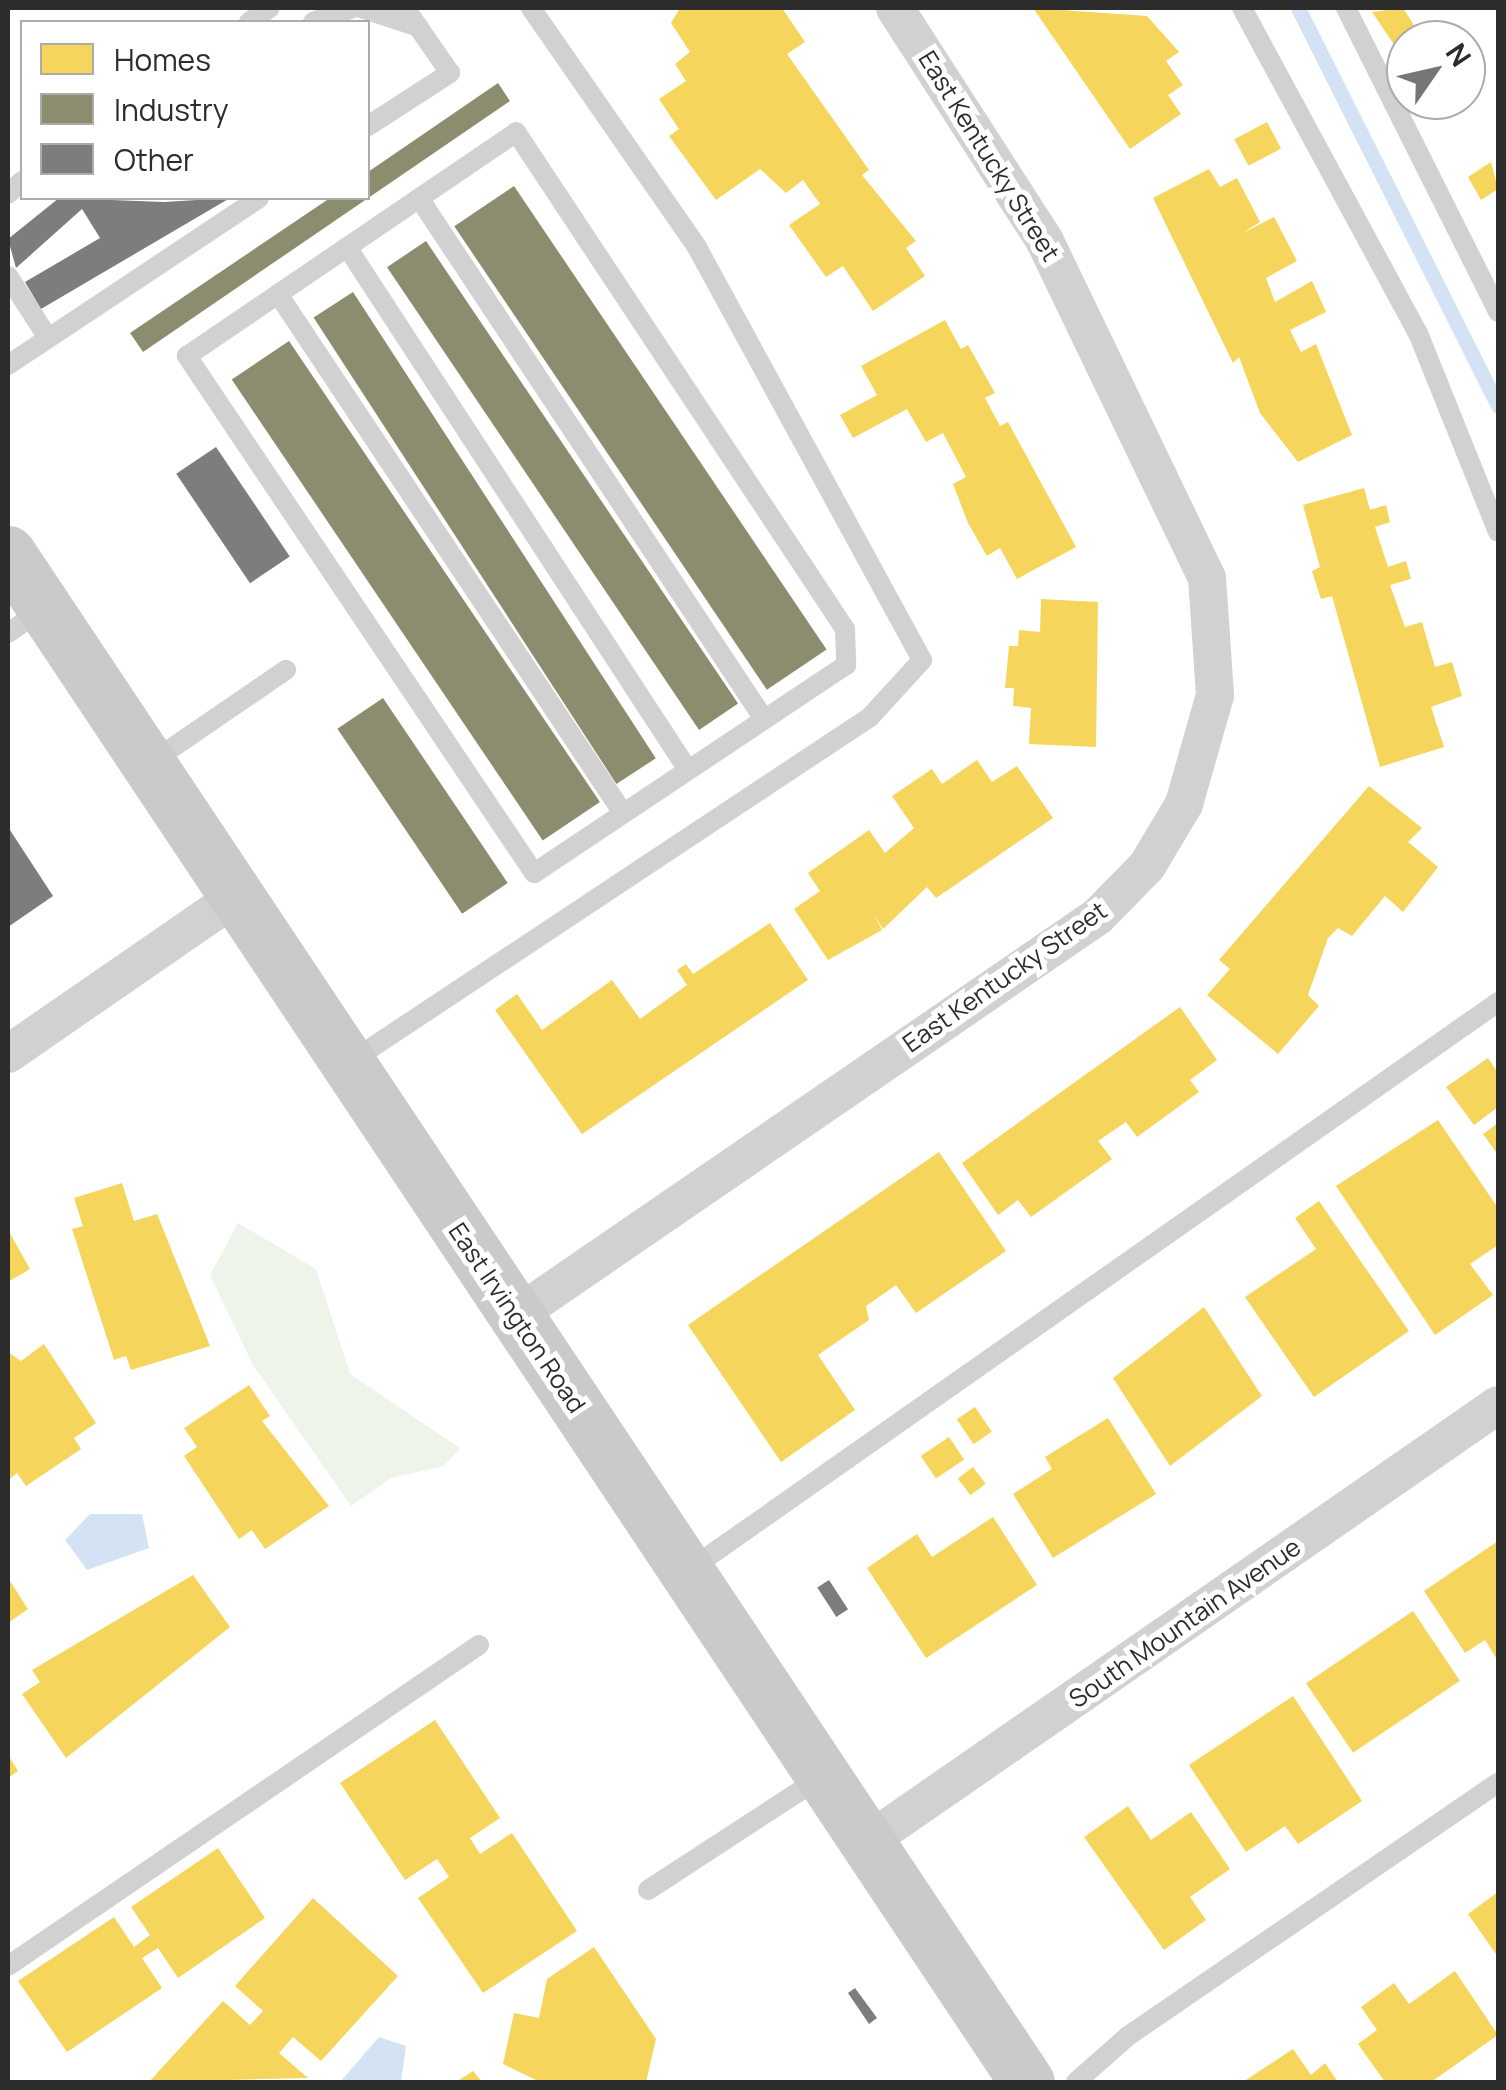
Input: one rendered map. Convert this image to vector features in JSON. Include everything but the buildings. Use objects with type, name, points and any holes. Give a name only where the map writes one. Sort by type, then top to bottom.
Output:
[{"type":"main road","name":"East Irvington Road","points":[[8,553],[26,621],[148,764],[870,1840],[1027,2082]]},
{"type":"street","name":"East Kentucky Street","points":[[516,1316],[1098,916],[1147,866],[1184,804],[1215,696],[1207,578],[1045,240],[895,8]]},
{"type":"street","points":[[8,1054],[236,898]]},
{"type":"street","name":"South Mountain Avenue","points":[[870,1840],[1498,1405]]},
{"type":"lane","points":[[320,20],[353,8]]},
{"type":"lane","points":[[361,8],[419,27]]},
{"type":"lane","points":[[370,125],[450,73],[406,8]]},
{"type":"lane","points":[[347,1064],[870,717],[922,660],[697,247],[530,8]]},
{"type":"lane","points":[[1242,8],[1418,332],[1498,532]]},
{"type":"lane","points":[[1346,8],[1498,312]]},
{"type":"lane","points":[[516,132],[845,630],[846,664],[534,872],[187,356],[347,248],[516,132]]},
{"type":"lane","points":[[419,198],[764,719]]},
{"type":"lane","points":[[8,365],[256,200]]},
{"type":"lane","points":[[347,248],[688,770]]},
{"type":"lane","points":[[8,276],[48,338]]},
{"type":"lane","points":[[278,294],[623,813]]},
{"type":"lane","points":[[148,764],[286,670]]},
{"type":"lane","points":[[688,1571],[1498,1002]]},
{"type":"lane","points":[[8,1966],[478,1645]]},
{"type":"lane","points":[[648,1890],[825,1774]]},
{"type":"lane","points":[[1076,2082],[1128,2036],[1498,1783]]},
{"type":"shaded area","points":[[238,1223],[316,1269],[350,1374],[460,1448],[444,1466],[391,1478],[351,1506],[253,1365],[210,1275]]},
{"type":"water","points":[[90,1514],[142,1514],[149,1548],[87,1570],[65,1540]]},
{"type":"water","points":[[379,2037],[406,2046],[401,2082],[340,2082]]},
{"type":"waterway","points":[[1298,8],[1498,406]]}]
